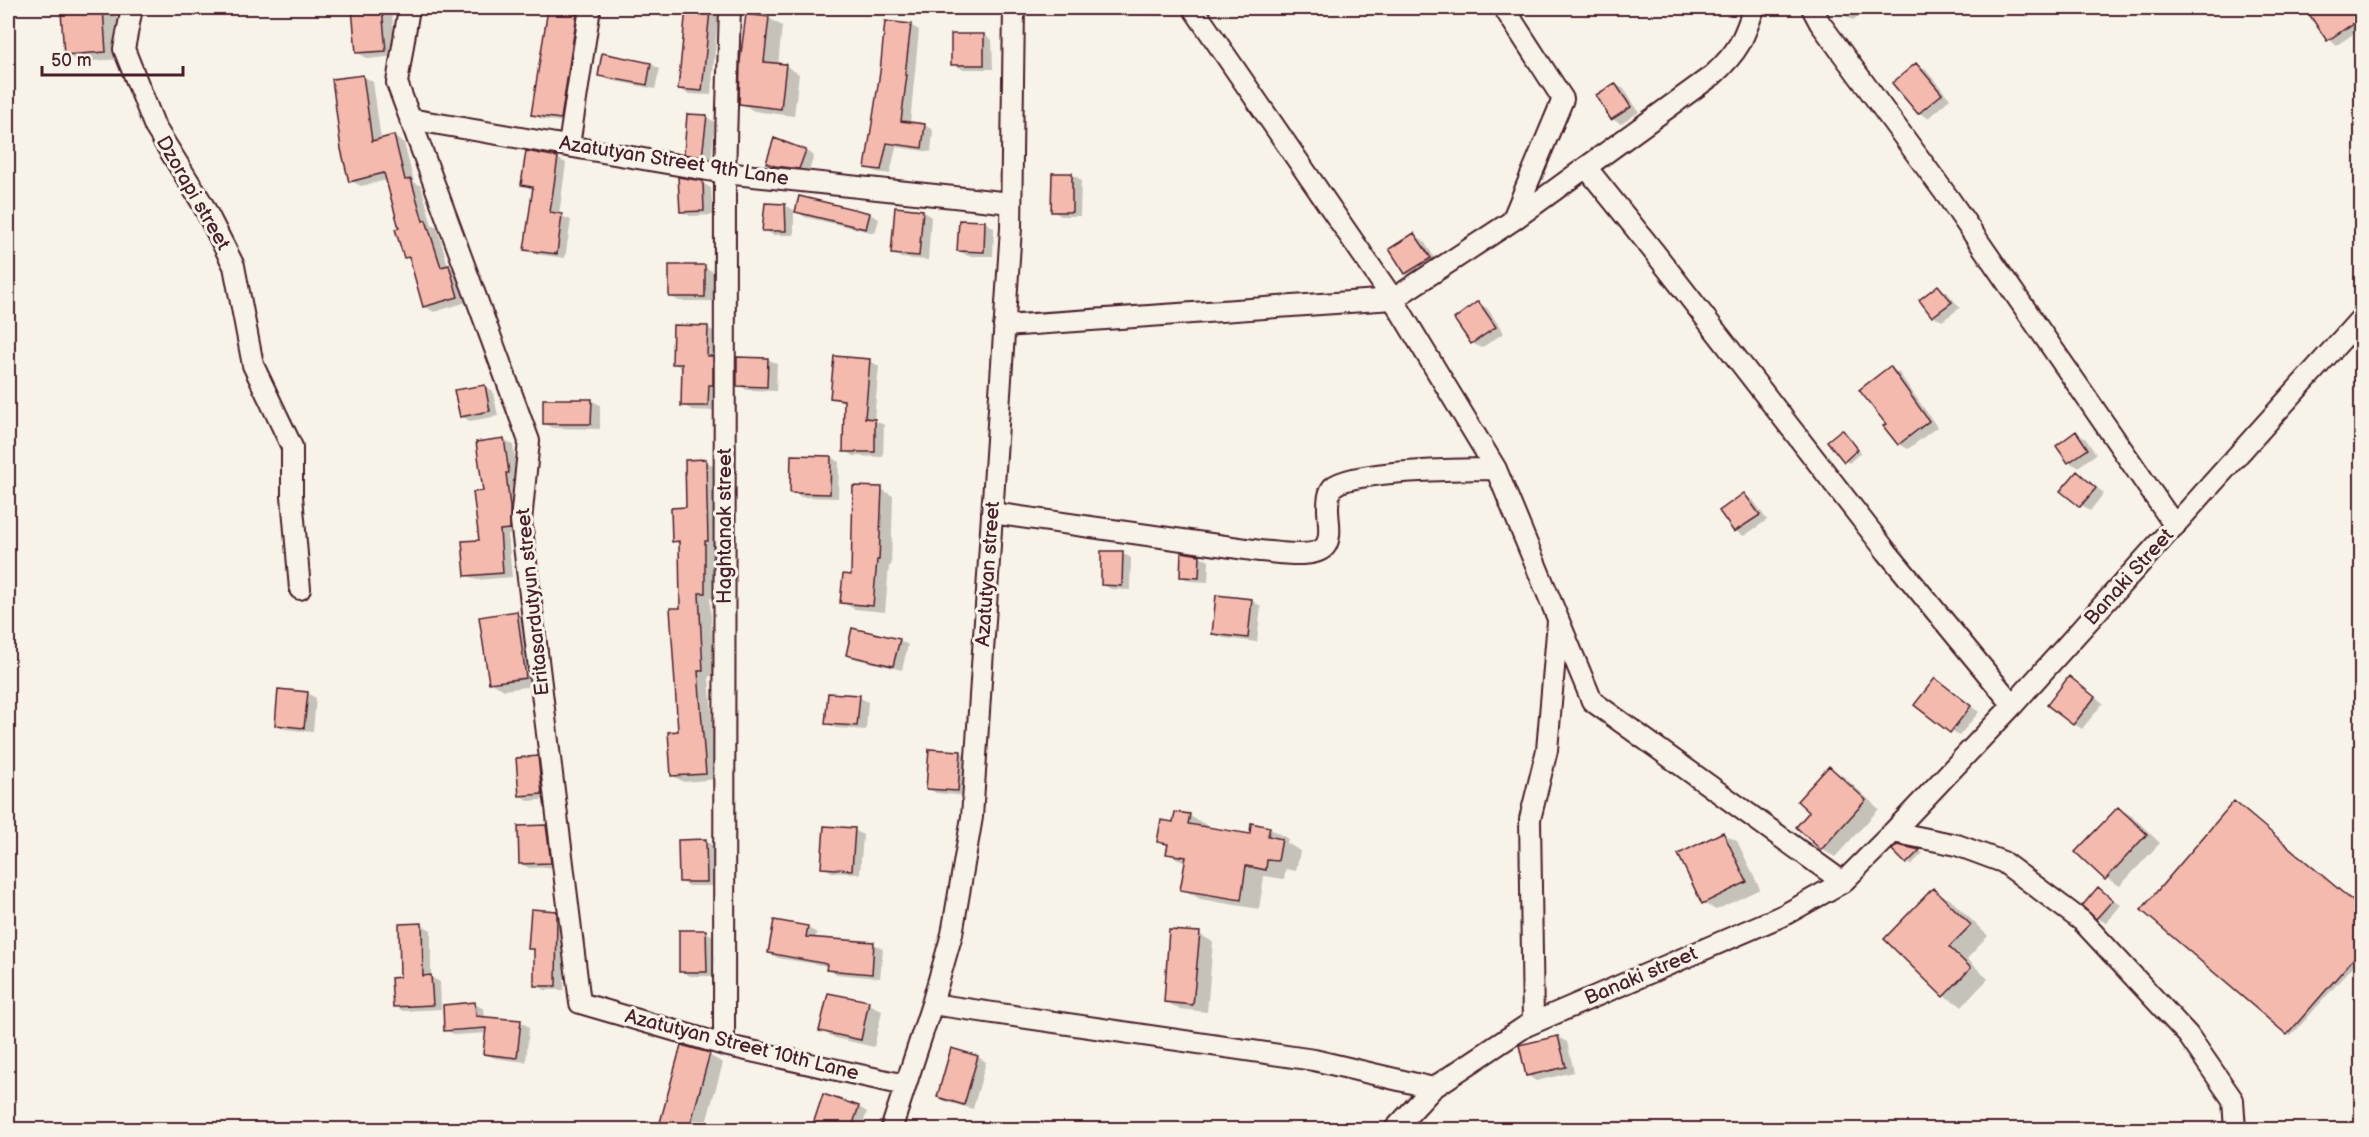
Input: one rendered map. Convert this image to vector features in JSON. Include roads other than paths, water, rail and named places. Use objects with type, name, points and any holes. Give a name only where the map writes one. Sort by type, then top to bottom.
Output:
[{"type":"street","name":"Dzorapi street","points":[[132,8],[124,49],[154,127],[202,203],[234,266],[253,365],[292,447],[292,496],[300,589]]},
{"type":"street","name":"Eritasardutyun street","points":[[409,8],[397,82],[529,441],[521,520],[580,1003]]},
{"type":"street","points":[[569,145],[590,8]]},
{"type":"street","name":"Haghtanak street","points":[[723,1044],[725,173],[730,8]]},
{"type":"street","name":"Azatutyan street","points":[[891,1130],[952,934],[972,817],[1011,203],[1014,8]]},
{"type":"street","points":[[1193,8],[1393,299],[1496,469],[1592,701],[1843,882]]},
{"type":"street","points":[[1504,8],[1563,99],[1512,220]]},
{"type":"street","points":[[1004,326],[1393,299],[1512,220],[1713,75],[1734,56],[1746,33],[1754,8]]},
{"type":"street","points":[[1812,8],[1820,23],[1950,200],[2175,526]]},
{"type":"street","name":"Azatutyan Street 9th Lane","points":[[410,119],[725,173],[1011,203]]},
{"type":"street","points":[[1586,167],[1655,252],[1887,552],[2013,705]]},
{"type":"street","name":"Banaki Street","points":[[1893,832],[2013,705],[2361,317]]},
{"type":"street","points":[[992,513],[1260,551],[1304,554],[1318,551],[1326,546],[1329,534],[1328,498],[1333,487],[1344,480],[1407,472],[1496,469]]},
{"type":"street","points":[[1533,1023],[1530,819],[1547,750],[1558,619]]},
{"type":"street","points":[[1893,832],[1957,845],[2003,862],[2082,921],[2188,1035],[2233,1100],[2235,1130]]},
{"type":"street","name":"Banaki street","points":[[1394,1130],[1433,1088],[1533,1023],[1784,915],[1843,882],[1893,832]]},
{"type":"street","name":"Azatutyan Street 10th Lane","points":[[580,1003],[723,1044],[905,1085]]},
{"type":"street","points":[[932,1004],[1314,1060],[1433,1088]]}]
